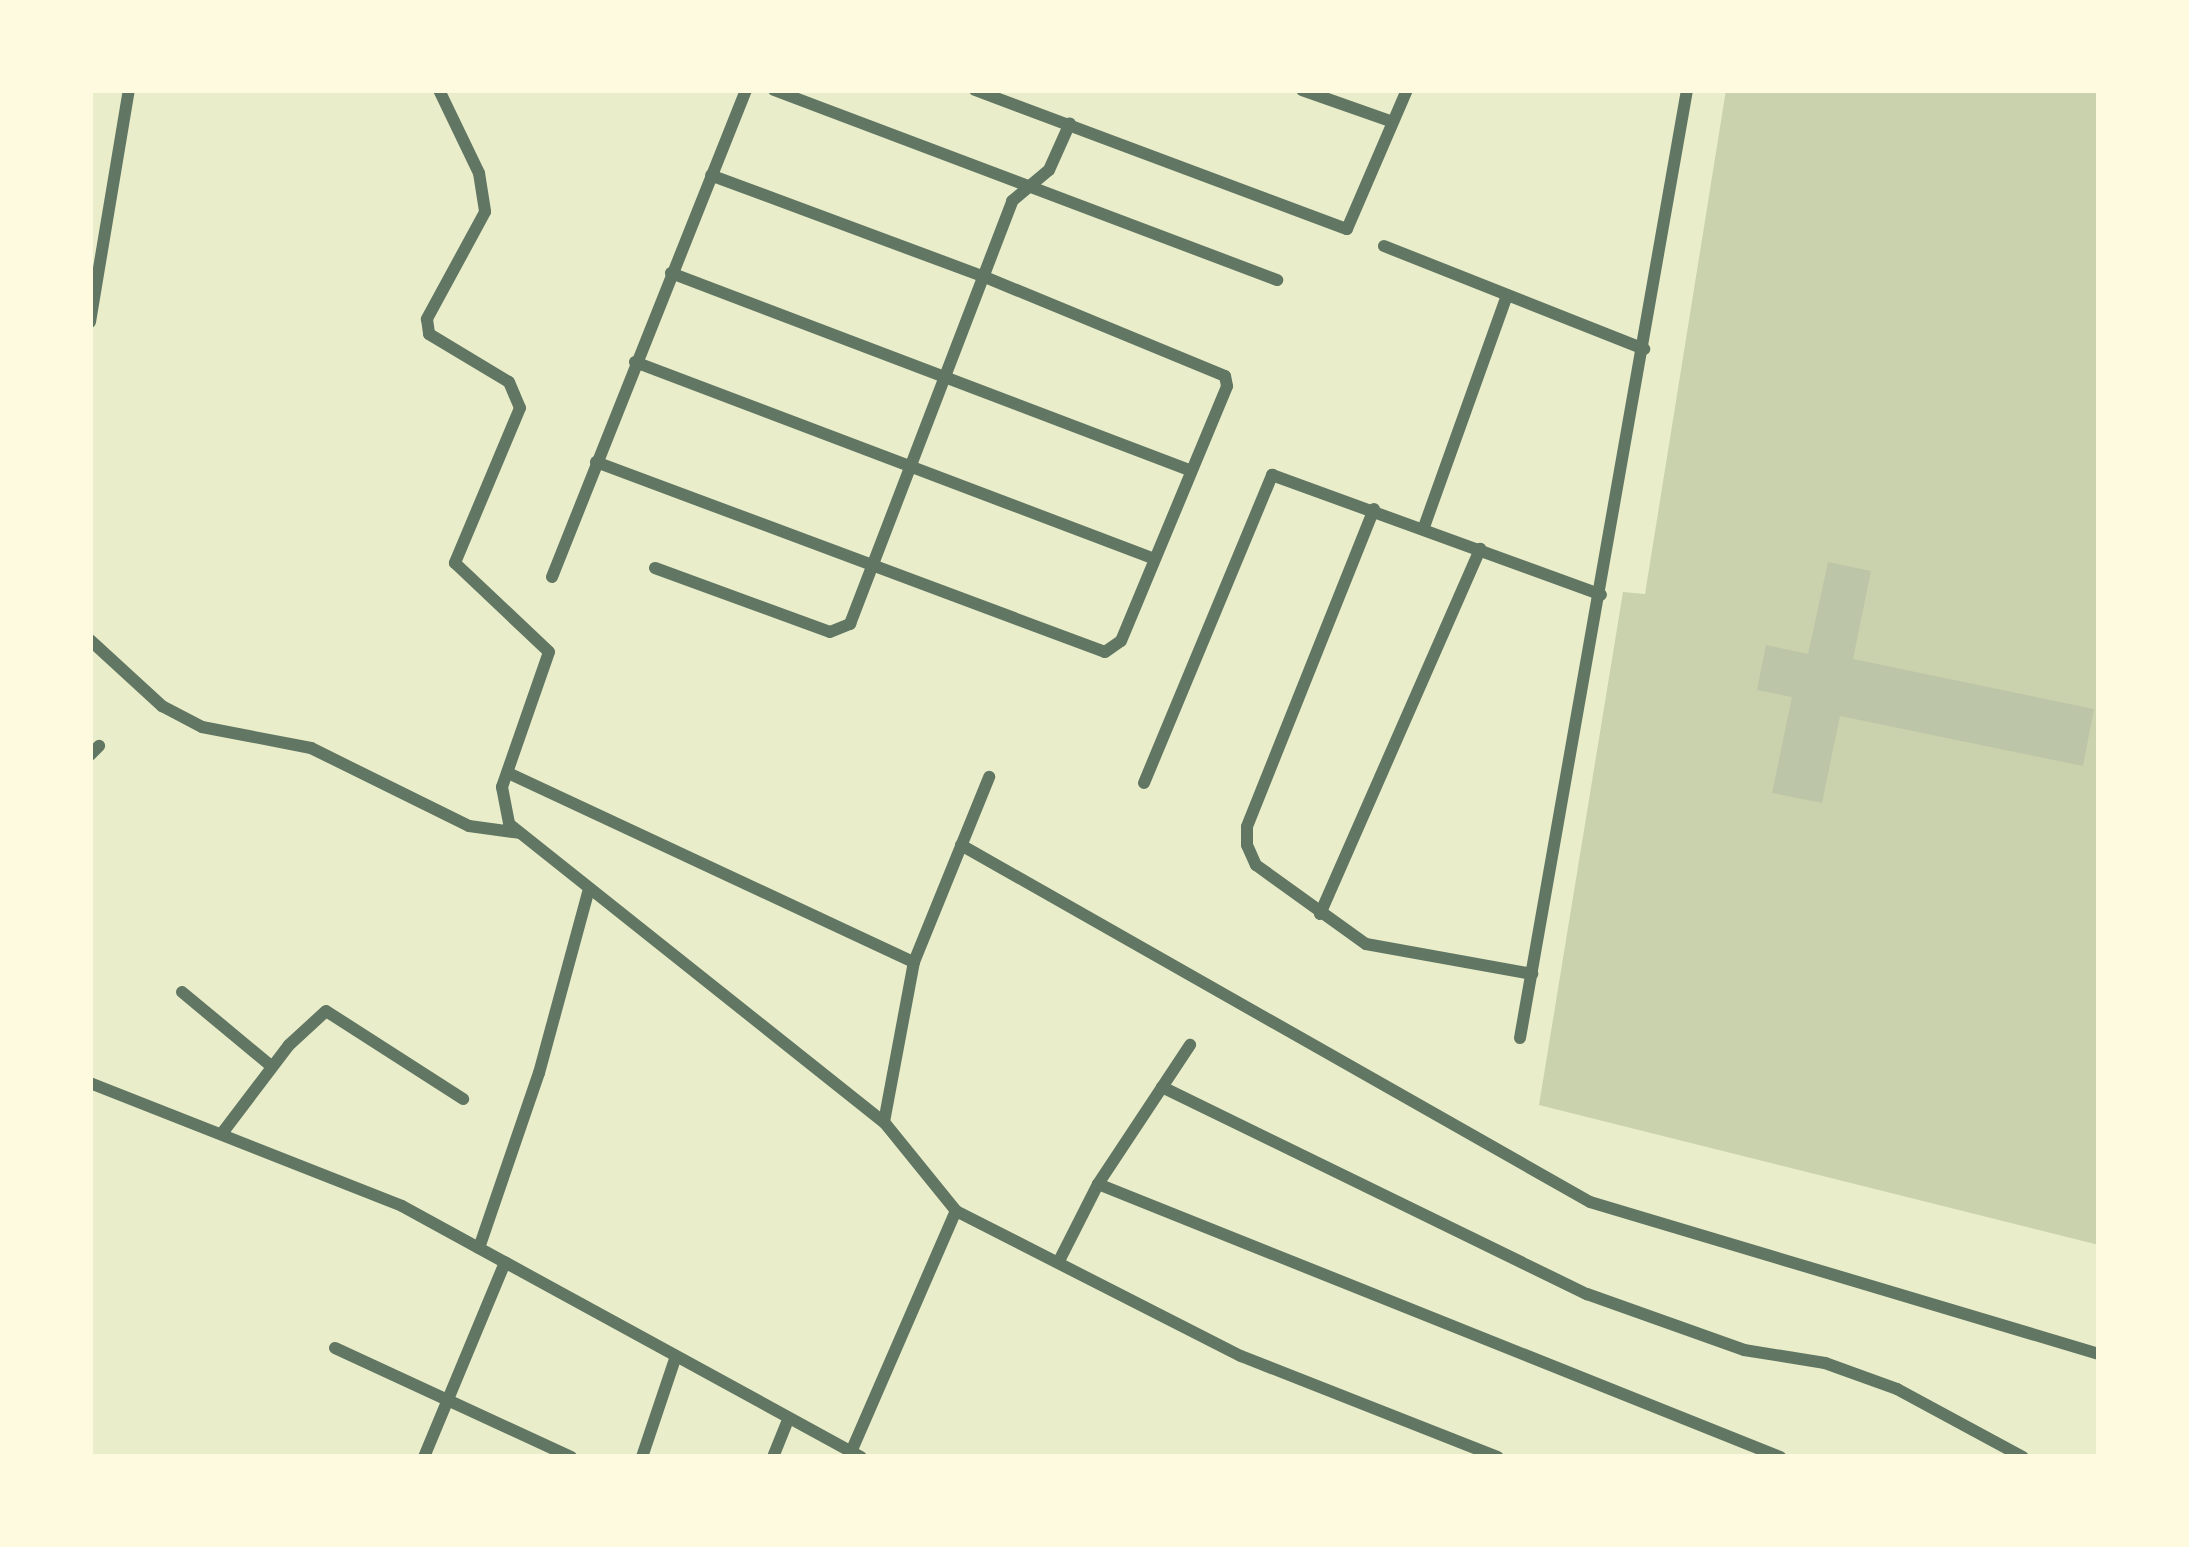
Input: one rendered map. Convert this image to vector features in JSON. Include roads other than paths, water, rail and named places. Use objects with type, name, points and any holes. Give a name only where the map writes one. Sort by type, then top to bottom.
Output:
[{"type":"street","points":[[90,322],[129,90]]},
{"type":"street","points":[[439,90],[479,172],[485,212],[427,319],[429,334],[509,382],[520,408],[455,563],[549,652],[500,807],[520,833],[884,1122],[956,1211],[1241,1356],[1498,1457]]},
{"type":"street","points":[[552,577],[746,90]]},
{"type":"street","points":[[774,90],[1276,280]]},
{"type":"street","points":[[1302,90],[1393,122]]},
{"type":"street","points":[[981,91],[1347,229],[1407,90]]},
{"type":"street","points":[[1520,1038],[1687,90]]},
{"type":"street","points":[[655,568],[830,632],[850,624],[906,464],[1012,201],[1048,170],[1070,123]]},
{"type":"street","points":[[596,462],[1105,652],[1121,640],[1225,376],[982,276],[711,175]]},
{"type":"street","points":[[1384,246],[1644,349]]},
{"type":"street","points":[[671,273],[943,372],[1189,470]]},
{"type":"street","points":[[1424,527],[1507,295]]},
{"type":"street","points":[[635,362],[1152,558]]},
{"type":"street","points":[[1144,783],[1265,483],[1283,475],[1600,595]]},
{"type":"street","points":[[1374,508],[1247,826],[1256,865],[1366,944],[1532,974]]},
{"type":"street","points":[[1320,914],[1480,549]]},
{"type":"street","points":[[90,640],[162,706],[202,727],[311,748],[469,826],[520,833]]},
{"type":"street","points":[[508,773],[914,962]]},
{"type":"street","points":[[884,1122],[914,962],[989,777]]},
{"type":"street","points":[[961,845],[1590,1202],[2099,1354]]},
{"type":"street","points":[[479,1248],[539,1073],[590,889]]},
{"type":"street","points":[[182,992],[271,1066]]},
{"type":"street","points":[[223,1132],[271,1066],[332,1011],[463,1099]]},
{"type":"street","points":[[1058,1262],[1097,1184],[1190,1045]]},
{"type":"street","points":[[90,1083],[402,1206],[788,1422],[856,1455],[956,1211]]},
{"type":"street","points":[[1162,1087],[1587,1294],[1744,1350],[1825,1363],[1897,1389],[2023,1457]]},
{"type":"street","points":[[1097,1184],[1780,1457]]},
{"type":"street","points":[[424,1457],[505,1262]]},
{"type":"street","points":[[335,1348],[571,1457]]},
{"type":"street","points":[[642,1457],[675,1359]]},
{"type":"street","points":[[773,1457],[788,1422]]}]
